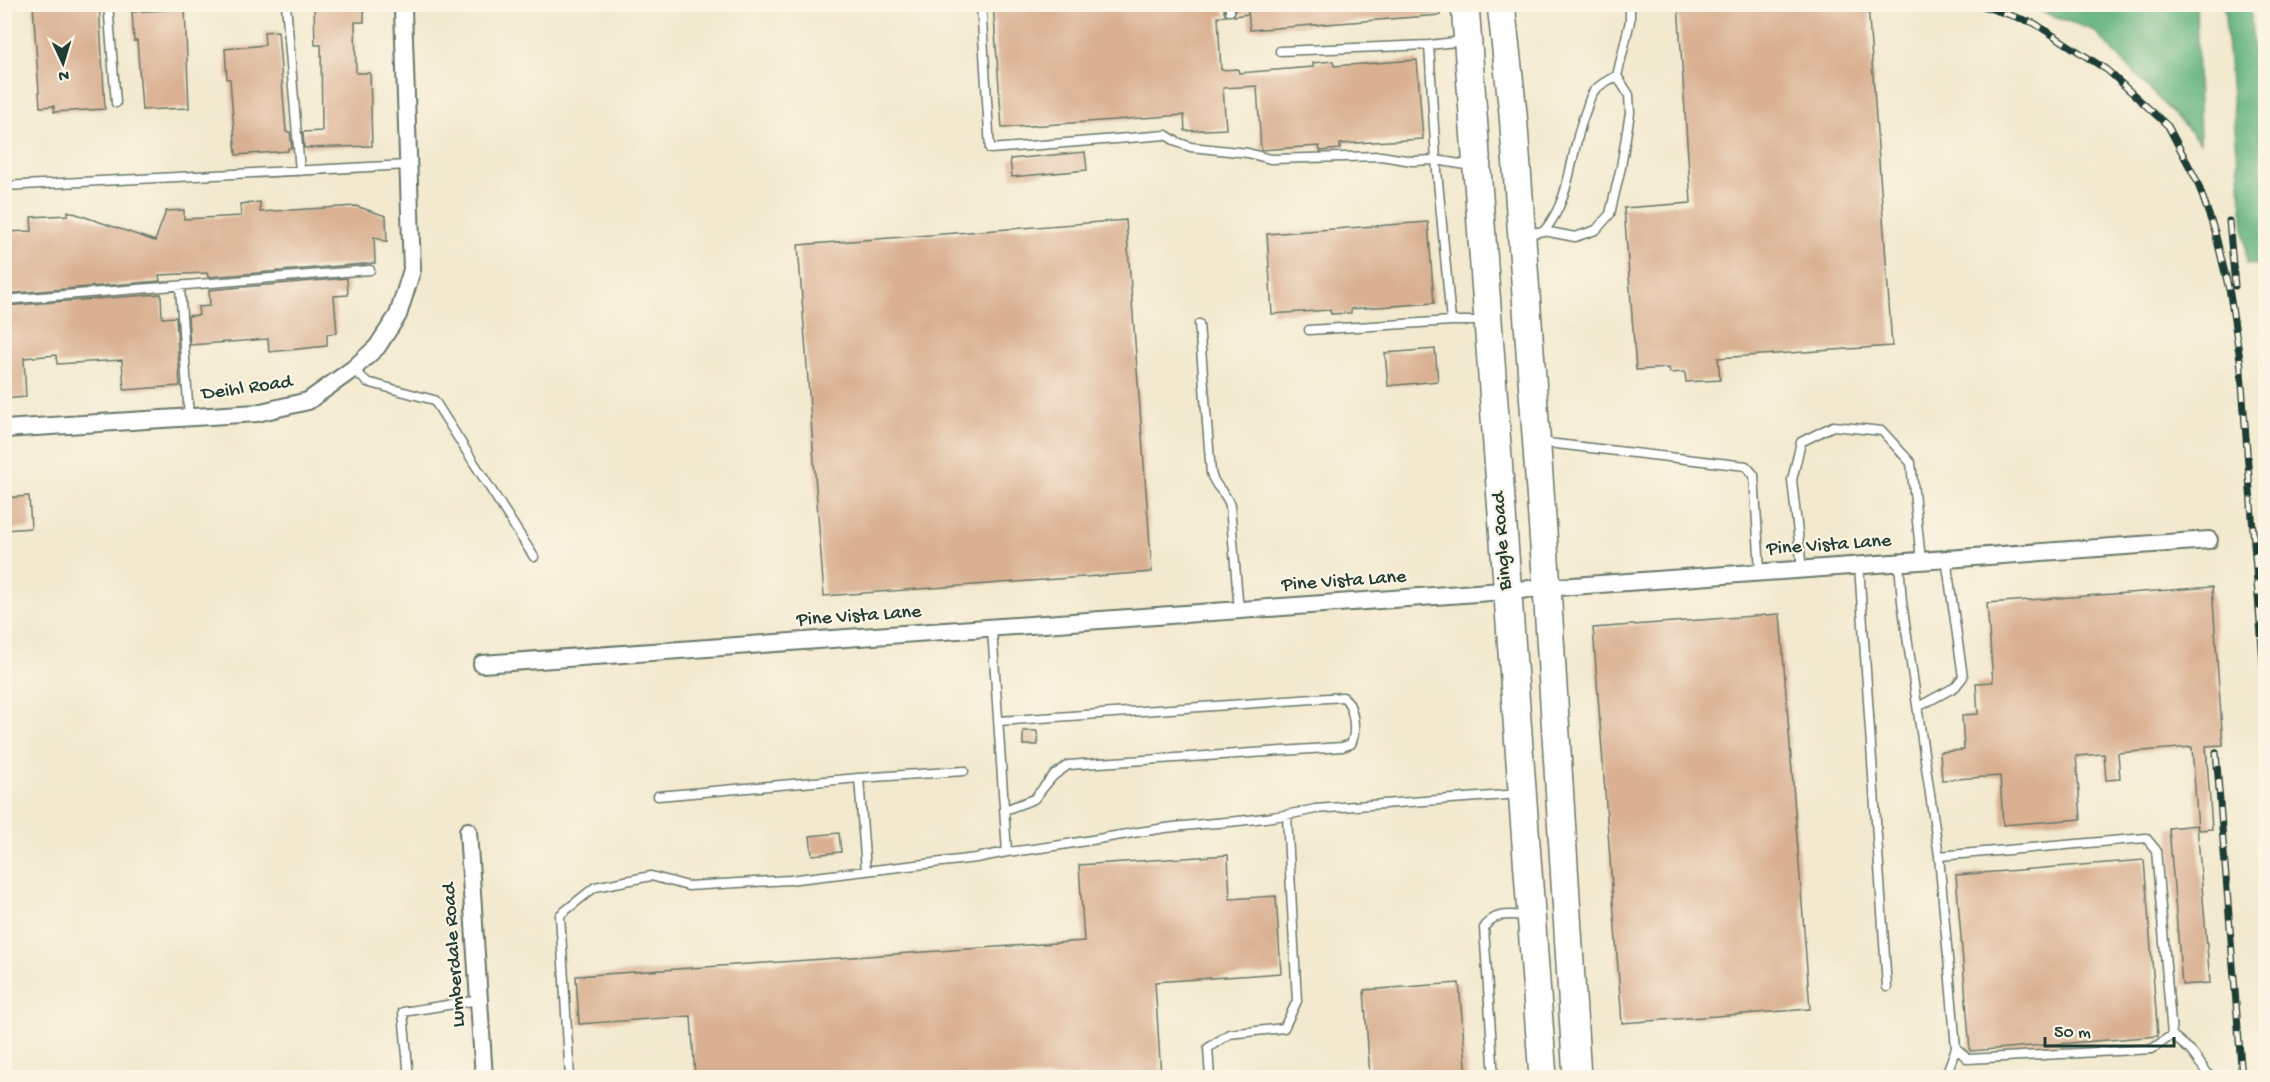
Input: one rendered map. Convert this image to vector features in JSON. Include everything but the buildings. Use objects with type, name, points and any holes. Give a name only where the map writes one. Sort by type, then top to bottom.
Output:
[{"type":"main road","name":"Bingle Road","points":[[1465,4],[1543,1077]]},
{"type":"main road","name":"Bingle Road","points":[[1501,4],[1513,113],[1532,233],[1536,442],[1577,1077]]},
{"type":"main road","points":[[1481,239],[1532,233]]},
{"type":"main road","points":[[1532,916],[1567,914]]},
{"type":"street","name":"Deihl Road","points":[[4,429],[257,413],[308,401],[353,369],[377,347],[398,315],[412,270],[404,10],[406,4]]},
{"type":"street","name":"Pine Vista Lane","points":[[482,664],[2209,540]]},
{"type":"street","name":"Lumberdale Road","points":[[468,831],[484,1077]]},
{"type":"lane","points":[[108,4],[116,103]]},
{"type":"lane","points":[[286,4],[300,171]]},
{"type":"lane","points":[[981,4],[990,149],[1166,135],[1191,147],[1248,153],[1270,159],[1381,156],[1412,161],[1436,160],[1477,167]]},
{"type":"lane","points":[[1532,233],[1575,237],[1596,230],[1610,214],[1630,113],[1629,95],[1617,76],[1630,21],[1630,4]]},
{"type":"lane","points":[[1280,51],[1428,45],[1468,41]]},
{"type":"lane","points":[[1428,45],[1450,321]]},
{"type":"lane","points":[[1532,233],[1554,219],[1564,197],[1582,122],[1592,93],[1603,82],[1617,76]]},
{"type":"lane","points":[[4,186],[408,165]]},
{"type":"lane","points":[[4,300],[370,270]]},
{"type":"lane","points":[[180,287],[189,418]]},
{"type":"lane","points":[[1309,330],[1450,321],[1487,321]]},
{"type":"lane","points":[[1199,324],[1211,474],[1213,483],[1227,498],[1230,506],[1239,611]]},
{"type":"lane","points":[[353,369],[367,382],[434,400],[534,557]]},
{"type":"lane","points":[[1802,568],[1792,480],[1801,442],[1833,426],[1882,430],[1911,463],[1921,560]]},
{"type":"lane","points":[[1536,442],[1746,466],[1754,475],[1760,572]]},
{"type":"lane","points":[[1918,707],[1955,687],[1963,676],[1946,558]]},
{"type":"lane","points":[[1899,562],[1902,602],[1939,856],[1956,1048],[1945,1077]]},
{"type":"lane","points":[[1858,565],[1887,987]]},
{"type":"lane","points":[[992,629],[1007,852]]},
{"type":"lane","points":[[999,721],[1343,696],[1347,699],[1351,709],[1353,722],[1354,739],[1351,744],[1342,747],[1068,765],[1053,776],[1034,799],[1005,810]]},
{"type":"lane","points":[[658,796],[964,771]]},
{"type":"lane","points":[[859,778],[866,871]]},
{"type":"lane","points":[[570,1077],[560,915],[595,887],[651,876],[688,886],[789,880],[1035,850],[1172,828],[1287,816],[1315,809],[1522,794]]},
{"type":"lane","points":[[1210,1077],[1208,1048],[1229,1034],[1284,1028],[1297,1001],[1287,816]]},
{"type":"lane","points":[[1939,856],[2146,838],[2156,850],[2172,1035],[2190,1050],[2208,1070],[2211,1077]]},
{"type":"lane","points":[[1494,1077],[1484,928],[1489,921],[1498,916],[1532,916]]},
{"type":"lane","points":[[409,1077],[403,1012],[479,1000]]},
{"type":"lane","points":[[1956,1048],[1968,1059],[2152,1049],[2172,1035]]},
{"type":"green space","points":[[2022,5],[2196,5],[2200,142],[2093,30]]},
{"type":"green space","points":[[2224,5],[2250,5],[2265,208],[2265,259],[2262,266],[2247,263]]},
{"type":"railway","points":[[1976,4],[2034,23],[2107,70],[2168,126],[2197,181],[2215,232],[2230,294],[2241,366]]},
{"type":"railway","points":[[2229,221],[2235,286]]},
{"type":"railway","points":[[2240,358],[2266,702]]},
{"type":"railway","points":[[2216,752],[2242,1078]]}]
